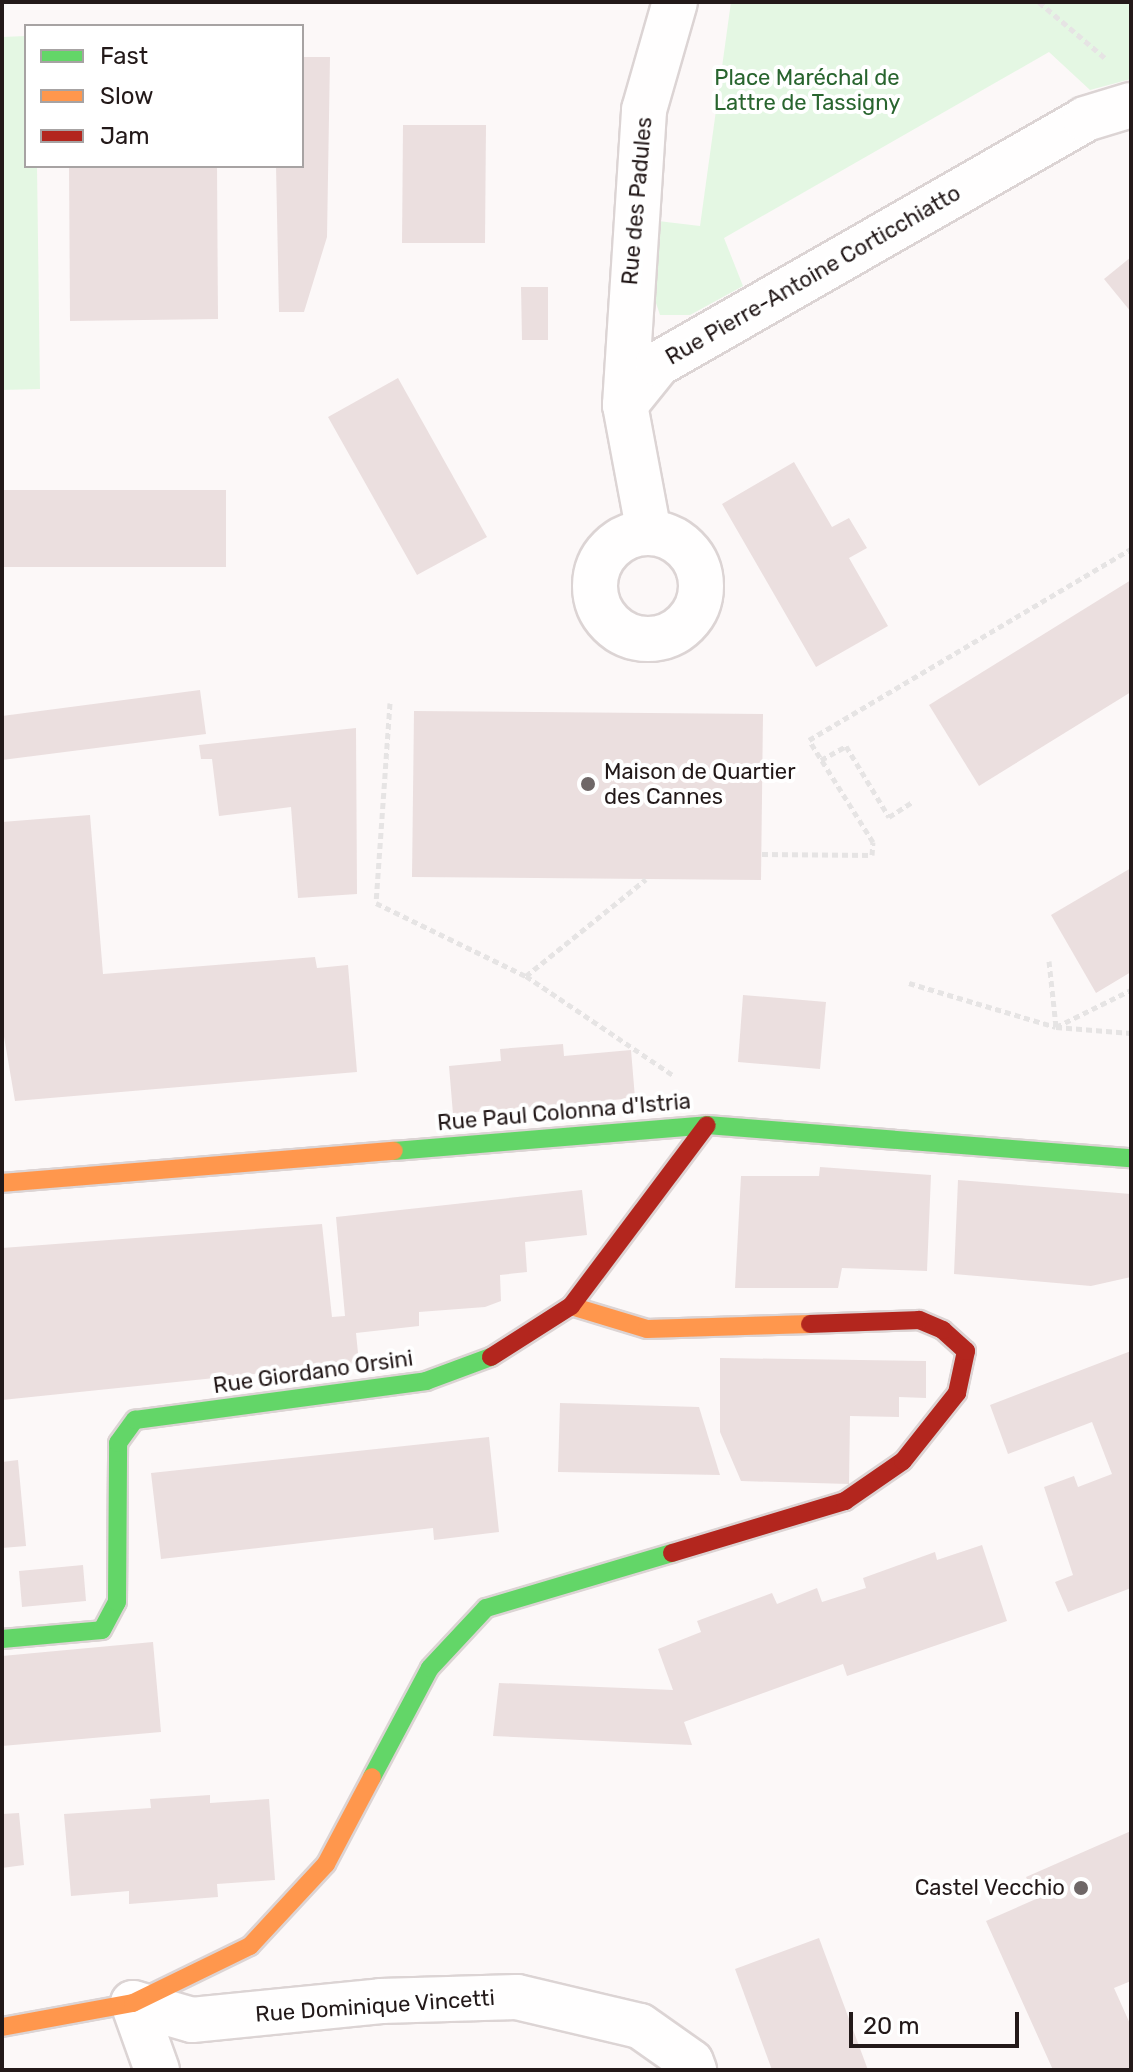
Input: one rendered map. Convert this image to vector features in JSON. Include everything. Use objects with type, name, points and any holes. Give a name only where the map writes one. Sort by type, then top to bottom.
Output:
[{"type":"street","name":"Rue des Padules","points":[[625,405],[644,110],[675,2]]},
{"type":"street","name":"Rue Pierre-Antoine Corticchiatto","points":[[625,405],[658,364],[1085,119],[1131,105]]},
{"type":"street","points":[[625,405],[649,533]]},
{"type":"street","name":"Rue Paul Colonna d'Istria","points":[[2,1183],[707,1125],[1131,1158]]},
{"type":"street","name":"Rue Giordano Orsini","points":[[2,1639],[102,1630],[117,1602],[118,1443],[135,1420],[426,1381],[507,1351],[571,1306],[707,1125]]},
{"type":"street","points":[[2,2027],[133,2003],[250,1946],[326,1864],[430,1668],[486,1608],[845,1501],[903,1461],[957,1393],[966,1351],[943,1330],[919,1320],[647,1329],[571,1306]]},
{"type":"street","name":"Rue Dominique Vincetti","points":[[133,2003],[192,2020],[381,2001],[517,1997],[640,2026],[691,2062],[694,2070]]},
{"type":"street","points":[[133,2003],[157,2070]]},
{"type":"path","points":[[1039,2],[1112,65]]},
{"type":"path","points":[[762,854],[872,855],[873,842],[809,740],[1131,549]]},
{"type":"path","points":[[390,703],[376,903],[526,976],[659,1063],[680,1082],[707,1125]]},
{"type":"path","points":[[821,760],[846,746],[889,817],[912,802]]},
{"type":"path","points":[[526,976],[646,879]]},
{"type":"path","points":[[1049,961],[1056,1027]]},
{"type":"path","points":[[909,983],[1056,1027],[1131,1033]]},
{"type":"path","points":[[1056,1027],[1131,990]]},
{"type":"green space","name":"Place Maréchal de Lattre de Tassigny","points":[[731,2],[1131,2],[1131,79],[1090,90],[1049,52],[724,238],[743,286],[690,315],[660,315],[651,288],[658,221],[700,226]]},
{"type":"green space","points":[[24,36],[24,168],[37,168],[40,389],[2,390],[2,37]]},
{"type":"building","points":[[304,57],[330,57],[327,237],[304,312],[279,312],[276,168],[304,168]]},
{"type":"building","points":[[403,125],[486,125],[485,243],[402,243]]},
{"type":"building","points":[[69,168],[217,168],[218,319],[70,321]]},
{"type":"building","points":[[1131,257],[1131,312],[1104,279]]},
{"type":"building","points":[[521,287],[548,287],[548,340],[522,340]]},
{"type":"building","points":[[398,378],[487,537],[417,575],[328,417]]},
{"type":"building","points":[[794,462],[832,527],[849,518],[867,548],[849,558],[888,626],[816,667],[722,504]]},
{"type":"building","points":[[2,490],[226,490],[226,567],[2,567]]},
{"type":"building","points":[[1131,580],[1131,692],[979,786],[929,705]]},
{"type":"building","points":[[200,690],[206,734],[2,760],[2,716]]},
{"type":"building","name":"Maison de Quartier des Cannes","points":[[414,711],[763,714],[761,880],[412,877]]},
{"type":"building","points":[[356,728],[357,894],[298,898],[291,807],[219,816],[212,759],[201,759],[199,745]]},
{"type":"building","points":[[90,815],[103,974],[315,957],[317,968],[348,965],[357,1072],[15,1101],[2,1025],[2,822]]},
{"type":"building","points":[[1131,868],[1131,972],[1096,993],[1051,915]]},
{"type":"building","points":[[743,995],[826,1002],[820,1069],[738,1062]]},
{"type":"building","points":[[563,1044],[564,1056],[631,1050],[635,1098],[453,1114],[449,1066],[501,1061],[500,1049]]},
{"type":"building","points":[[820,1167],[931,1175],[927,1271],[842,1268],[838,1288],[735,1288],[741,1176],[819,1176]]},
{"type":"building","points":[[958,1180],[1131,1194],[1131,1277],[1091,1286],[954,1274]]},
{"type":"building","points":[[582,1190],[587,1235],[525,1242],[527,1272],[500,1275],[501,1301],[485,1307],[419,1312],[419,1326],[356,1333],[359,1363],[2,1400],[2,1248],[322,1224],[332,1317],[345,1316],[336,1217]]},
{"type":"building","points":[[1131,1351],[1131,1588],[1068,1612],[1055,1582],[1073,1575],[1044,1487],[1074,1476],[1078,1487],[1112,1474],[1092,1422],[1008,1454],[990,1405]]},
{"type":"building","points":[[720,1358],[926,1361],[926,1398],[899,1397],[899,1417],[850,1416],[849,1484],[741,1481],[720,1432]]},
{"type":"building","points":[[560,1403],[699,1407],[720,1475],[558,1472]]},
{"type":"building","points":[[489,1437],[499,1532],[434,1540],[433,1528],[161,1559],[151,1473]]},
{"type":"building","points":[[18,1460],[26,1546],[2,1548],[2,1462]]},
{"type":"building","points":[[982,1545],[1007,1621],[847,1676],[843,1664],[684,1722],[692,1745],[493,1736],[499,1683],[673,1690],[658,1649],[701,1632],[697,1621],[772,1593],[777,1604],[817,1588],[822,1602],[866,1588],[863,1578],[935,1552],[937,1560]]},
{"type":"building","points":[[83,1565],[86,1601],[22,1607],[19,1571]]},
{"type":"building","points":[[153,1642],[161,1732],[2,1746],[2,1656]]},
{"type":"building","points":[[210,1795],[210,1803],[269,1799],[275,1880],[217,1884],[218,1897],[129,1904],[129,1891],[71,1896],[64,1814],[151,1808],[150,1799]]},
{"type":"building","points":[[19,1813],[24,1865],[2,1868],[2,1814]]},
{"type":"building","points":[[1131,1831],[1131,1981],[1114,1988],[1131,2026],[1131,2070],[1053,2070],[986,1921],[1036,1899],[1026,1877]]},
{"type":"building","points":[[819,1938],[868,2070],[772,2070],[735,1969]]},
{"type":"traffic: fast","points":[[394,1151],[707,1125],[1131,1158]]},
{"type":"traffic: fast","points":[[2,1639],[102,1630],[117,1602],[118,1443],[135,1420],[426,1381],[491,1357]]},
{"type":"traffic: fast","points":[[372,1777],[430,1668],[486,1608],[672,1553]]},
{"type":"traffic: slow","points":[[2,1183],[394,1151]]},
{"type":"traffic: slow","points":[[571,1306],[647,1329],[810,1324]]},
{"type":"traffic: slow","points":[[2,2027],[133,2003],[250,1946],[326,1864],[372,1777]]},
{"type":"traffic: jam","points":[[491,1357],[571,1306],[707,1125]]},
{"type":"traffic: jam","points":[[672,1553],[845,1501],[903,1461],[957,1393],[966,1351],[943,1330],[919,1320],[810,1324]]},
{"type":"place","name":"Maison de Quartier des Cannes","points":[[588,784]]},
{"type":"place","name":"Castel Vecchio","points":[[1081,1888]]}]
